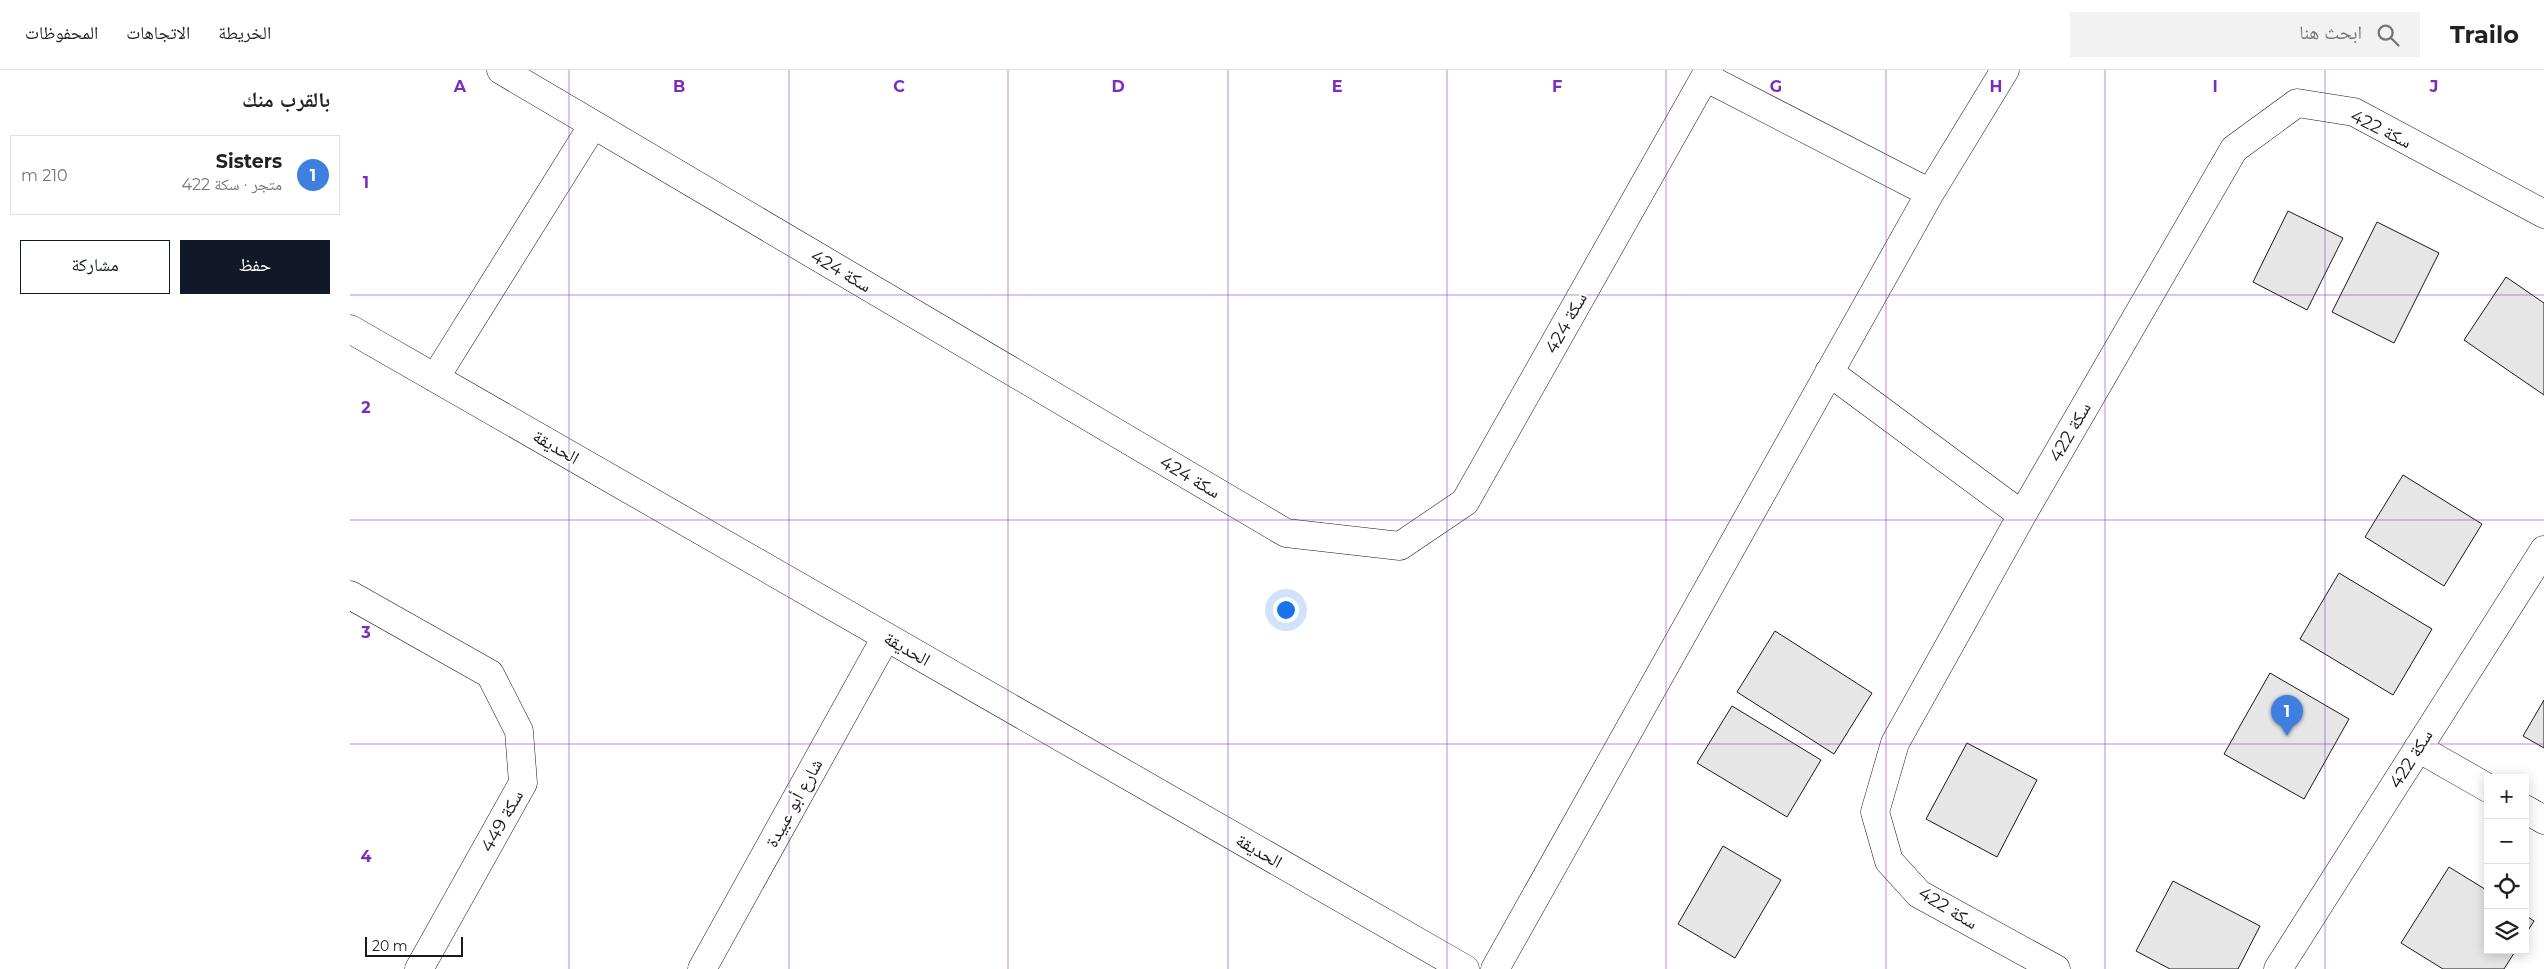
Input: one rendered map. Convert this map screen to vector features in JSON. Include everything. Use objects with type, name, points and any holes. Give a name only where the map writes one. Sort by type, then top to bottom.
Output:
[{"type":"street","name":"سكة 424","points":[[501,70],[1286,533],[1400,546],[1465,502],[1707,74]]},
{"type":"street","points":[[1495,969],[1930,193],[2005,70]]},
{"type":"street","points":[[1707,74],[1930,193]]},
{"type":"street","name":"سكة 422","points":[[2056,969],[1919,894],[1889,861],[1876,812],[1895,744],[2022,515],[2234,148],[2297,103],[2354,112],[2544,214]]},
{"type":"street","points":[[435,378],[592,125]]},
{"type":"street","name":"الحديقة","points":[[350,329],[1465,969]]},
{"type":"street","points":[[1829,372],[2022,515]]},
{"type":"street","name":"سكة 422","points":[[2278,969],[2544,550]]},
{"type":"street","name":"سكة 449","points":[[350,595],[490,674],[519,731],[523,783],[419,969]]},
{"type":"street","name":"شارع أبو عبيدة","points":[[702,969],[886,637]]},
{"type":"street","points":[[2418,748],[2484,786]]},
{"type":"street","points":[[2529,811],[2544,820]]},
{"type":"building","points":[[2288,211],[2343,238],[2307,310],[2253,282]]},
{"type":"building","points":[[2377,222],[2439,253],[2394,343],[2332,312]]},
{"type":"building","points":[[2506,277],[2544,303],[2544,395],[2464,340]]},
{"type":"building","points":[[2403,475],[2482,524],[2444,586],[2365,537]]},
{"type":"building","points":[[2339,573],[2432,629],[2393,695],[2300,639]]},
{"type":"building","points":[[1775,631],[1872,693],[1834,754],[1737,692]]},
{"type":"building","points":[[2270,673],[2349,719],[2304,799],[2224,754]]},
{"type":"building","points":[[2544,700],[2544,748],[2523,736]]},
{"type":"building","points":[[1732,706],[1821,760],[1787,817],[1697,763]]},
{"type":"building","points":[[1967,743],[2037,780],[1997,857],[1926,819]]},
{"type":"building","points":[[1723,846],[1781,880],[1735,958],[1678,924]]},
{"type":"building","points":[[2449,867],[2484,889],[2484,954],[2513,954],[2504,969],[2443,969],[2401,943]]},
{"type":"building","points":[[2173,881],[2260,926],[2238,969],[2170,969],[2136,951]]},
{"type":"building","points":[[2529,918],[2534,921],[2529,929]]},
{"type":"place","name":"Sisters","points":[[2287,736]]}]
